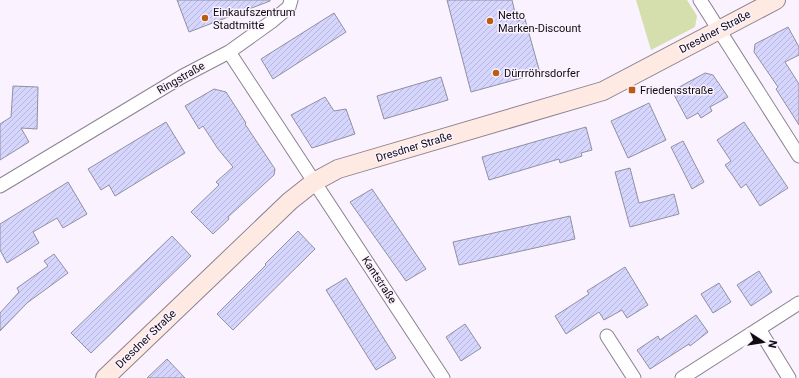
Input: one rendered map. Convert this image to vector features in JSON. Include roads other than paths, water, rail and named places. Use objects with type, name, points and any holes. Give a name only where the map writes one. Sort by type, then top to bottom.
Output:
[{"type":"street","name":"Ringstraße","points":[[0,186],[182,76],[229,52],[271,22],[289,6],[291,0]]},
{"type":"street","points":[[700,0],[799,156]]},
{"type":"street","name":"Dresdner Straße","points":[[105,378],[290,201],[314,182],[338,170],[603,91],[776,0]]},
{"type":"street","points":[[229,52],[314,182]]},
{"type":"street","name":"Kantstraße","points":[[314,182],[443,378]]},
{"type":"street","points":[[682,378],[799,303]]},
{"type":"street","points":[[759,329],[789,378]]},
{"type":"street","points":[[607,336],[634,378]]},
{"type":"place","name":"Einkaufszentrum Stadtmitte","points":[[205,18]]},
{"type":"place","name":"Netto Marken-Discount","points":[[490,21]]},
{"type":"place","name":"Dürrröhrsdorfer","points":[[496,73]]},
{"type":"place","name":"Friedensstraße","points":[[632,90]]}]
